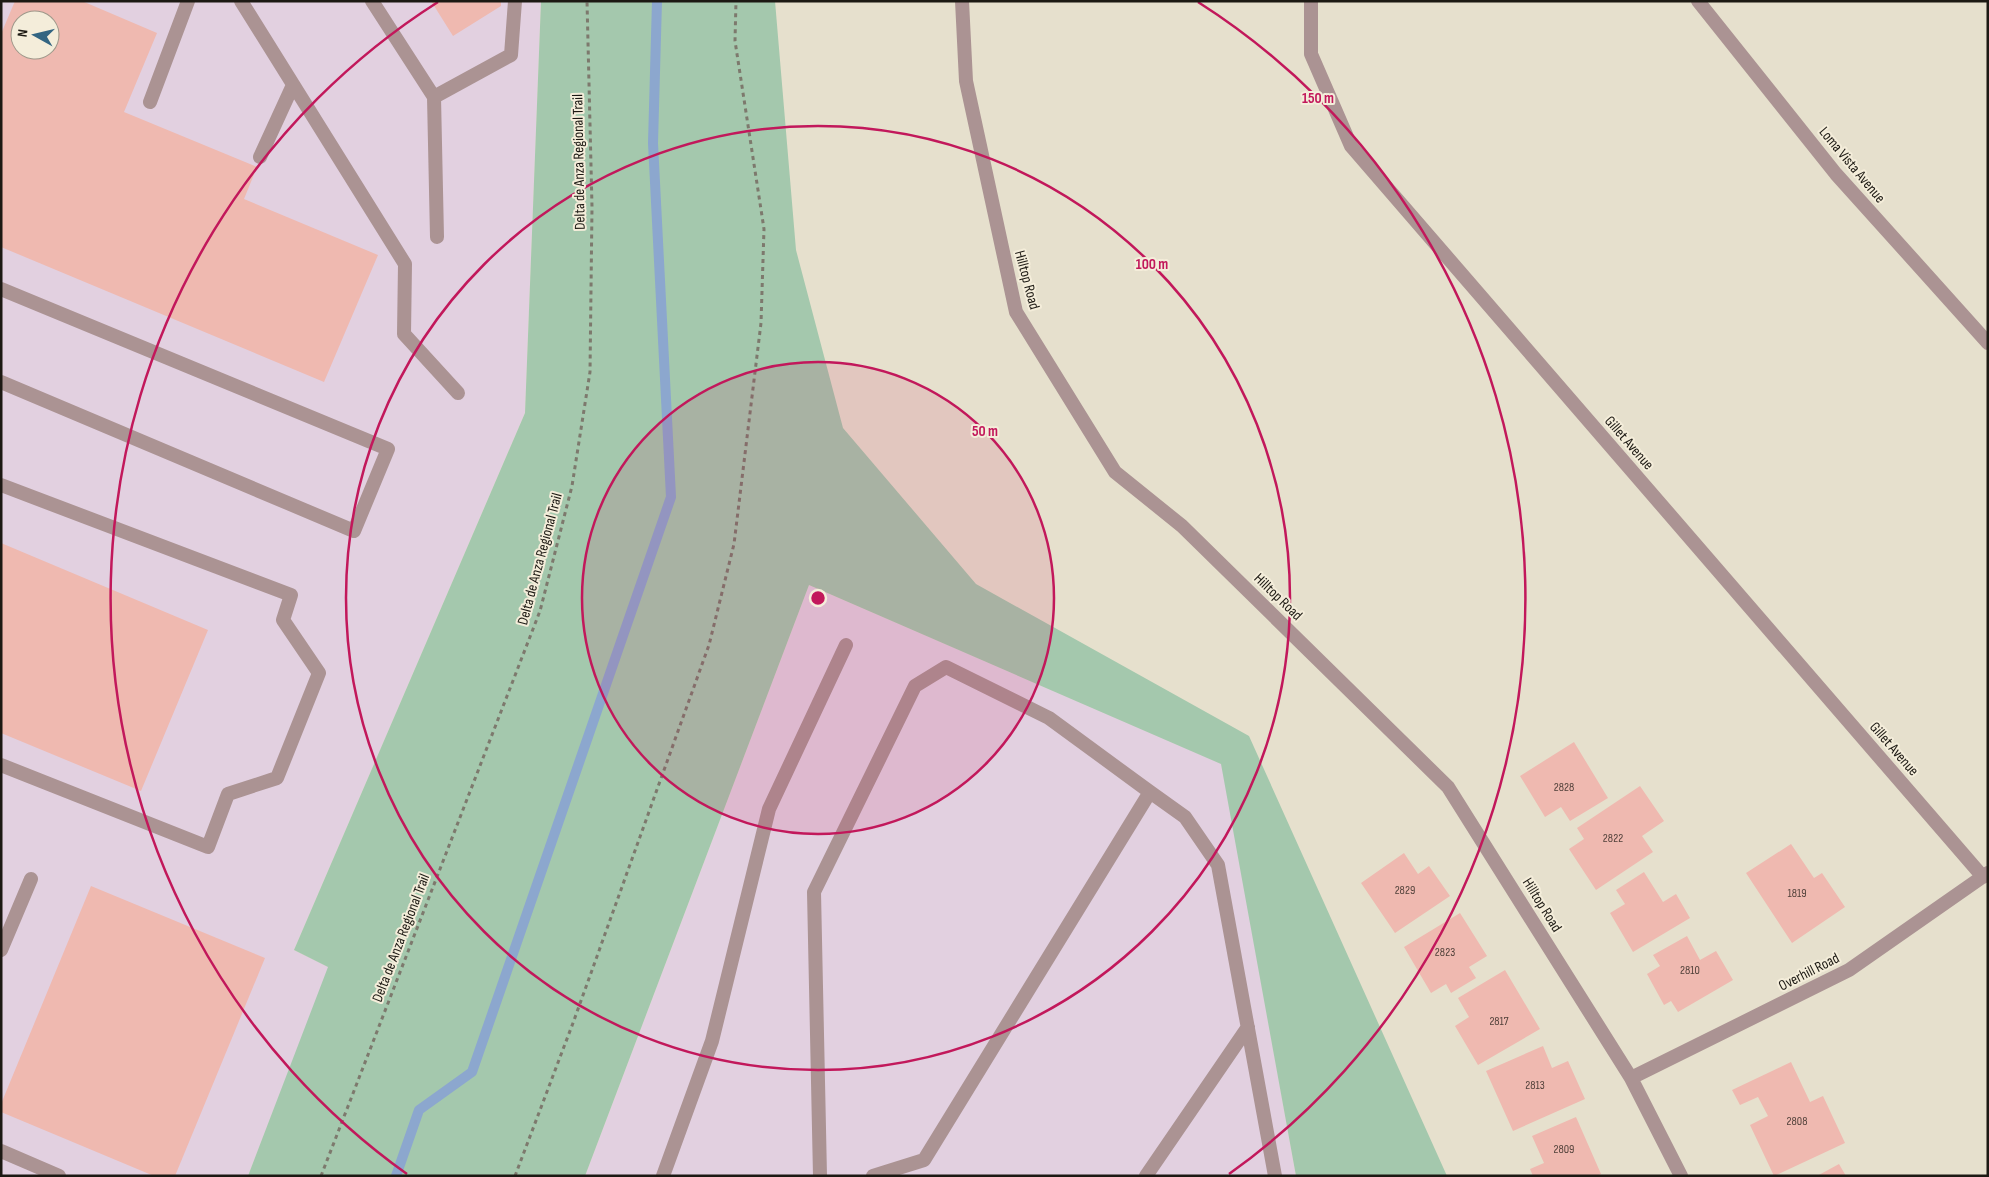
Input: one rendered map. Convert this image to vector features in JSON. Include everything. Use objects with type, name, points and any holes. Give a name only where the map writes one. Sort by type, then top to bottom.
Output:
[{"type":"street","points":[[150,102],[188,1]]},
{"type":"street","points":[[241,1],[405,264],[404,334],[458,393]]},
{"type":"street","points":[[372,1],[434,97],[437,237]]},
{"type":"street","points":[[434,97],[511,55],[515,1]]},
{"type":"street","name":"Hilltop Road","points":[[962,1],[966,81],[1016,312],[1115,472],[1182,526],[1448,787],[1632,1078],[1681,1176]]},
{"type":"street","name":"Gillet Avenue","points":[[1311,1],[1311,54],[1350,146],[1986,875]]},
{"type":"street","name":"Loma Vista Avenue","points":[[1698,1],[1836,174],[1988,343]]},
{"type":"street","points":[[260,157],[293,85]]},
{"type":"street","points":[[1,289],[388,449],[354,531],[1,382]]},
{"type":"street","points":[[1,485],[291,595],[283,620],[319,673],[277,778],[228,794],[208,847],[1,765]]},
{"type":"street","points":[[663,1176],[712,1041],[770,809],[846,645]]},
{"type":"street","points":[[820,1176],[814,892],[915,686],[946,667],[1049,718],[1185,817],[1218,865],[1275,1176]]},
{"type":"street","points":[[873,1176],[924,1160],[1150,792]]},
{"type":"street","name":"Overhill Road","points":[[1632,1078],[1849,970],[1986,875]]},
{"type":"street","points":[[1,950],[30,880]]},
{"type":"street","points":[[1146,1176],[1248,1027]]},
{"type":"street","points":[[1,1151],[59,1176]]},
{"type":"path","name":"Delta de Anza Regional Trail","points":[[321,1176],[540,611],[572,486],[590,372],[592,207],[587,1]]},
{"type":"path","points":[[515,1176],[577,1014],[709,645],[734,544],[761,323],[764,229],[735,41],[736,1]]},
{"type":"shaded area","points":[[1,1],[541,1],[525,413],[294,950],[329,967],[248,1176],[1,1176]]},
{"type":"shaded area","points":[[809,585],[1222,764],[1296,1176],[585,1176]]},
{"type":"green space","points":[[541,1],[775,1],[796,250],[843,428],[976,584],[1249,736],[1447,1176],[1296,1176],[1221,764],[809,585],[585,1176],[248,1176],[328,967],[294,950],[525,413]]},
{"type":"building","points":[[15,1],[82,1],[157,33],[124,112],[257,167],[244,199],[378,255],[324,382],[1,247],[1,34],[10,13],[10,60],[60,60],[60,10],[11,10]]},
{"type":"building","points":[[431,1],[501,1],[501,6],[453,36]]},
{"type":"building","points":[[1,543],[208,630],[141,791],[1,733]]},
{"type":"building","points":[[1574,742],[1608,798],[1570,821],[1561,807],[1545,817],[1520,776]]},
{"type":"building","points":[[1640,786],[1664,821],[1642,836],[1653,852],[1596,890],[1569,849],[1584,839],[1577,828]]},
{"type":"building","points":[[1791,844],[1814,878],[1822,873],[1845,907],[1792,943],[1746,873]]},
{"type":"building","points":[[1404,853],[1418,874],[1429,866],[1450,896],[1395,933],[1361,883]]},
{"type":"building","points":[[1644,872],[1663,902],[1676,894],[1690,918],[1633,952],[1610,913],[1625,904],[1616,890]]},
{"type":"building","points":[[91,886],[265,958],[175,1176],[154,1176],[1,1112],[1,1104]]},
{"type":"building","points":[[1460,913],[1487,956],[1469,967],[1476,978],[1451,993],[1446,984],[1431,993],[1404,947]]},
{"type":"building","points":[[1687,936],[1700,960],[1716,951],[1733,980],[1678,1012],[1671,1001],[1664,1005],[1647,974],[1660,966],[1653,955]]},
{"type":"building","points":[[1505,970],[1540,1029],[1478,1065],[1455,1026],[1469,1017],[1458,998]]},
{"type":"building","points":[[1543,1046],[1552,1068],[1568,1061],[1585,1099],[1513,1131],[1486,1071]]},
{"type":"building","points":[[1791,1062],[1810,1102],[1823,1096],[1845,1143],[1774,1176],[1750,1125],[1768,1116],[1758,1097],[1740,1105],[1732,1090]]},
{"type":"building","points":[[1576,1117],[1601,1174],[1596,1176],[1533,1176],[1530,1169],[1544,1163],[1532,1136]]},
{"type":"building","points":[[1839,1164],[1846,1176],[1817,1176]]},
{"type":"waterway","points":[[396,1176],[419,1110],[472,1072],[671,497],[653,143],[657,1]]}]
